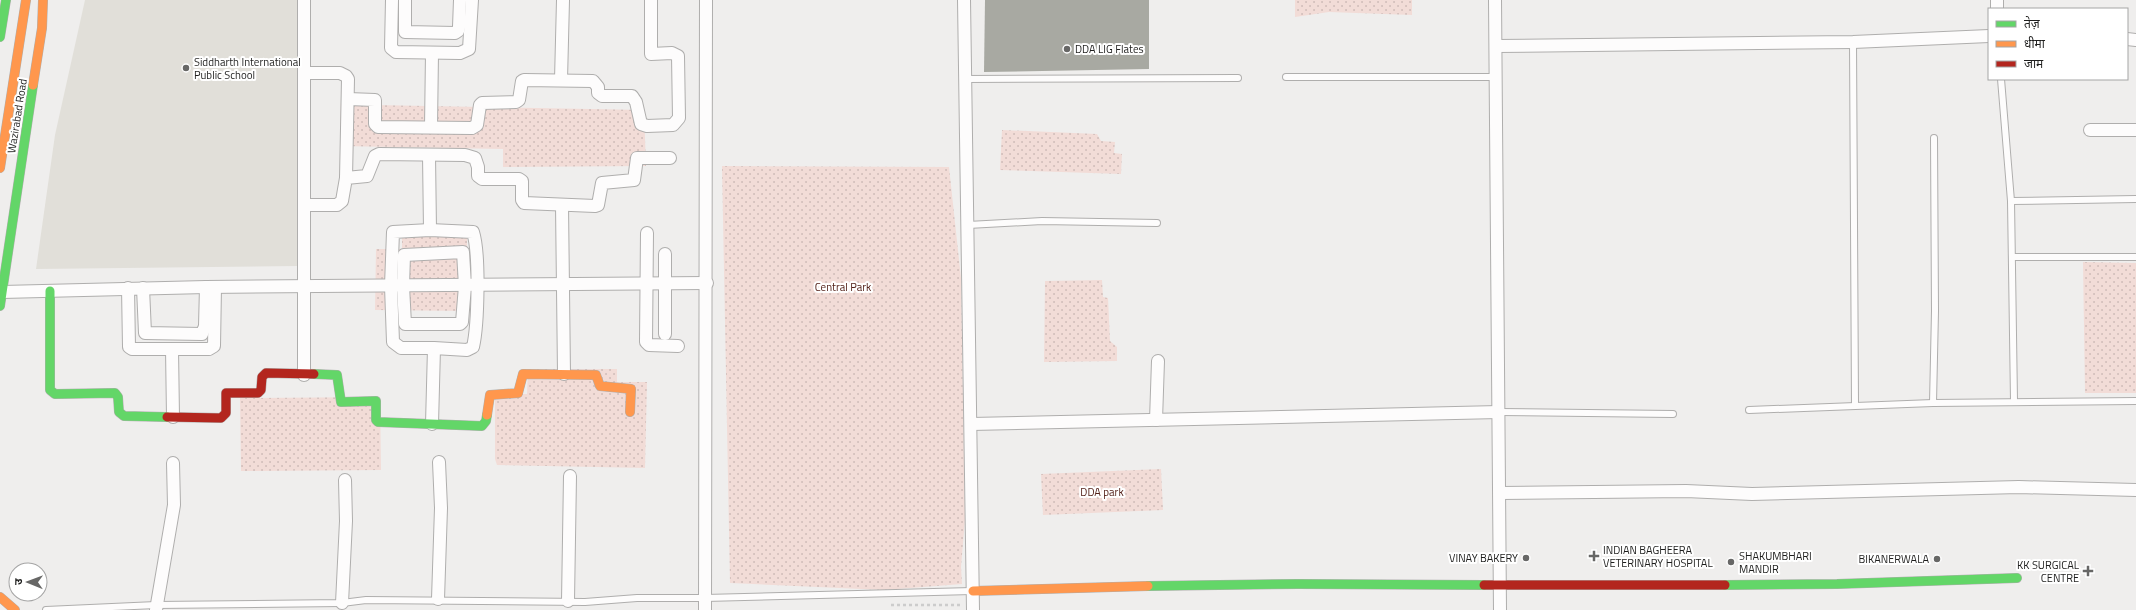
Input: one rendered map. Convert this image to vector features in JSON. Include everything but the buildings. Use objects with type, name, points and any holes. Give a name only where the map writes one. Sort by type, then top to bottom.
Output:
[{"type":"main road","points":[[0,38],[6,0]]},
{"type":"main road","points":[[0,168],[26,0]]},
{"type":"main road","name":"Wazirabad Road","points":[[0,306],[42,28],[43,0]]},
{"type":"main road","points":[[50,291],[52,392],[115,393],[118,397],[120,415],[221,418],[226,414],[226,393],[258,393],[261,390],[262,377],[266,373],[337,375],[340,402],[376,401],[377,421],[482,426],[486,422],[488,398],[490,395],[518,393],[523,374],[596,375],[600,386],[631,389],[630,412]]},
{"type":"main road","points":[[973,591],[1297,584],[1688,587],[1929,582],[2017,578]]},
{"type":"main road","points":[[0,597],[15,610]]},
{"type":"street","points":[[304,0],[304,375]]},
{"type":"street","points":[[392,0],[391,48],[396,52],[432,53],[460,53],[469,48],[472,0]]},
{"type":"street","points":[[405,0],[405,32],[455,33],[458,31],[459,27],[460,0]]},
{"type":"street","points":[[561,80],[564,0]]},
{"type":"street","points":[[348,99],[374,100],[375,124],[378,127],[472,128],[477,125],[479,120],[480,105],[482,103],[516,102],[519,100],[522,81],[524,80],[593,81],[598,87],[598,94],[602,96],[632,96],[636,102],[641,124],[646,126],[673,125],[678,118],[678,56],[672,53],[651,54],[651,0]]},
{"type":"street","points":[[705,604],[707,283],[706,0]]},
{"type":"street","points":[[964,0],[973,610]]},
{"type":"street","points":[[1495,0],[1500,610]]},
{"type":"street","points":[[1496,46],[1853,42],[1988,36]]},
{"type":"street","points":[[431,127],[432,53]]},
{"type":"street","points":[[304,73],[340,73],[346,76],[348,99],[346,178],[342,201],[338,205],[304,205]]},
{"type":"street","points":[[2090,130],[2136,130]]},
{"type":"street","points":[[346,178],[368,176],[375,156],[379,154],[465,155],[475,158],[478,167],[478,176],[482,179],[519,179],[522,181],[522,200],[524,203],[598,205],[602,183],[634,180],[637,158],[670,158]]},
{"type":"street","points":[[429,155],[430,230]]},
{"type":"street","points":[[562,205],[564,374]]},
{"type":"street","points":[[430,230],[473,232],[477,251],[464,319],[460,324],[407,325],[404,322],[397,286],[393,232],[430,230]]},
{"type":"street","points":[[647,233],[646,342],[649,345],[678,346]]},
{"type":"street","points":[[461,252],[464,254],[471,286],[473,347],[467,350],[401,348],[392,342],[397,286],[404,255],[461,252]]},
{"type":"street","points":[[664,254],[665,334]]},
{"type":"street","points":[[2,292],[128,288],[562,286],[707,283]]},
{"type":"street","points":[[143,288],[144,333],[202,334],[205,326],[211,287]]},
{"type":"street","points":[[128,288],[129,346],[132,349],[209,349],[214,346],[211,287]]},
{"type":"street","points":[[432,424],[434,348]]},
{"type":"street","points":[[172,349],[173,417]]},
{"type":"street","points":[[1156,420],[1158,361]]},
{"type":"street","points":[[971,424],[1499,412]]},
{"type":"street","points":[[438,599],[441,508],[439,462]]},
{"type":"street","points":[[156,608],[174,505],[173,463]]},
{"type":"street","points":[[568,601],[570,476]]},
{"type":"street","points":[[342,603],[346,521],[345,480]]},
{"type":"street","points":[[1500,493],[1671,491],[1752,494],[2019,488],[2136,490]]},
{"type":"lane","points":[[1853,42],[1855,405]]},
{"type":"lane","points":[[1286,76],[1495,77]]},
{"type":"lane","points":[[965,79],[1238,78]]},
{"type":"lane","points":[[2001,80],[2011,200],[2014,401]]},
{"type":"lane","points":[[1933,403],[1935,311],[1934,138]]},
{"type":"lane","points":[[2011,200],[2136,199]]},
{"type":"lane","points":[[968,225],[1042,221],[1157,224]]},
{"type":"lane","points":[[2012,257],[2136,256]]},
{"type":"lane","points":[[1749,410],[1855,405],[2014,401],[2136,401]]},
{"type":"lane","points":[[1499,412],[1673,414]]},
{"type":"lane","points":[[46,610],[342,603],[366,600],[438,599],[586,602],[637,598],[705,604],[973,591]]},
{"type":"shaded area","name":"Siddharth International Public School","points":[[85,0],[304,0],[297,266],[36,269],[55,135]]},
{"type":"green space","points":[[1295,0],[1412,0],[1412,15],[1329,12],[1295,17]]},
{"type":"green space","points":[[371,95],[373,105],[644,110],[646,166],[503,167],[503,149],[340,146],[341,96]]},
{"type":"green space","points":[[1002,130],[1097,134],[1101,141],[1115,142],[1114,153],[1122,154],[1121,174],[1000,170]]},
{"type":"green space","name":"Central Park","points":[[722,166],[949,167],[961,278],[965,519],[961,567],[962,584],[884,590],[730,583]]},
{"type":"green space","points":[[402,226],[467,226],[467,311],[375,310],[376,249],[402,249]]},
{"type":"green space","points":[[2083,262],[2136,263],[2136,393],[2085,393]]},
{"type":"green space","points":[[1102,280],[1103,297],[1108,298],[1110,341],[1117,347],[1117,361],[1044,362],[1045,281]]},
{"type":"green space","points":[[528,369],[617,369],[617,382],[647,382],[645,468],[497,465],[495,459],[495,394],[527,394]]},
{"type":"green space","points":[[380,397],[381,470],[241,471],[240,398]]},
{"type":"green space","name":"DDA park","points":[[1161,469],[1163,510],[1043,515],[1041,474]]},
{"type":"traffic: fast","points":[[0,37],[6,0]]},
{"type":"traffic: fast","points":[[0,306],[33,85]]},
{"type":"traffic: fast","points":[[50,291],[50,390],[55,394],[115,393],[118,397],[119,412],[124,416],[167,417]]},
{"type":"traffic: fast","points":[[314,374],[337,375],[341,402],[376,401],[376,420],[378,422],[482,426],[486,421],[487,415]]},
{"type":"traffic: fast","points":[[1725,585],[1837,584],[2017,578]]},
{"type":"traffic: fast","points":[[1148,586],[1298,584],[1484,585]]},
{"type":"traffic: slow","points":[[0,168],[26,0]]},
{"type":"traffic: slow","points":[[33,85],[42,28],[43,0]]},
{"type":"traffic: slow","points":[[487,415],[490,395],[518,393],[523,374],[596,375],[600,386],[631,389],[630,412]]},
{"type":"traffic: slow","points":[[973,591],[1148,586]]},
{"type":"traffic: slow","points":[[0,597],[15,610]]},
{"type":"traffic: jam","points":[[167,417],[221,418],[226,413],[226,393],[258,393],[261,390],[262,377],[266,373],[314,374]]},
{"type":"traffic: jam","points":[[1484,585],[1725,585]]},
{"type":"place","name":"DDA LIG Flates","points":[[1067,49]]},
{"type":"place","name":"Siddharth International Public School","points":[[186,68]]},
{"type":"place","name":"INDIAN BAGHEERA VETERINARY HOSPITAL","points":[[1594,556]]},
{"type":"place","name":"VINAY BAKERY","points":[[1526,558]]},
{"type":"place","name":"BIKANERWALA","points":[[1937,559]]},
{"type":"place","name":"SHAKUMBHARI MANDIR","points":[[1731,562]]},
{"type":"place","name":"KK SURGICAL CENTRE","points":[[2088,571]]}]
